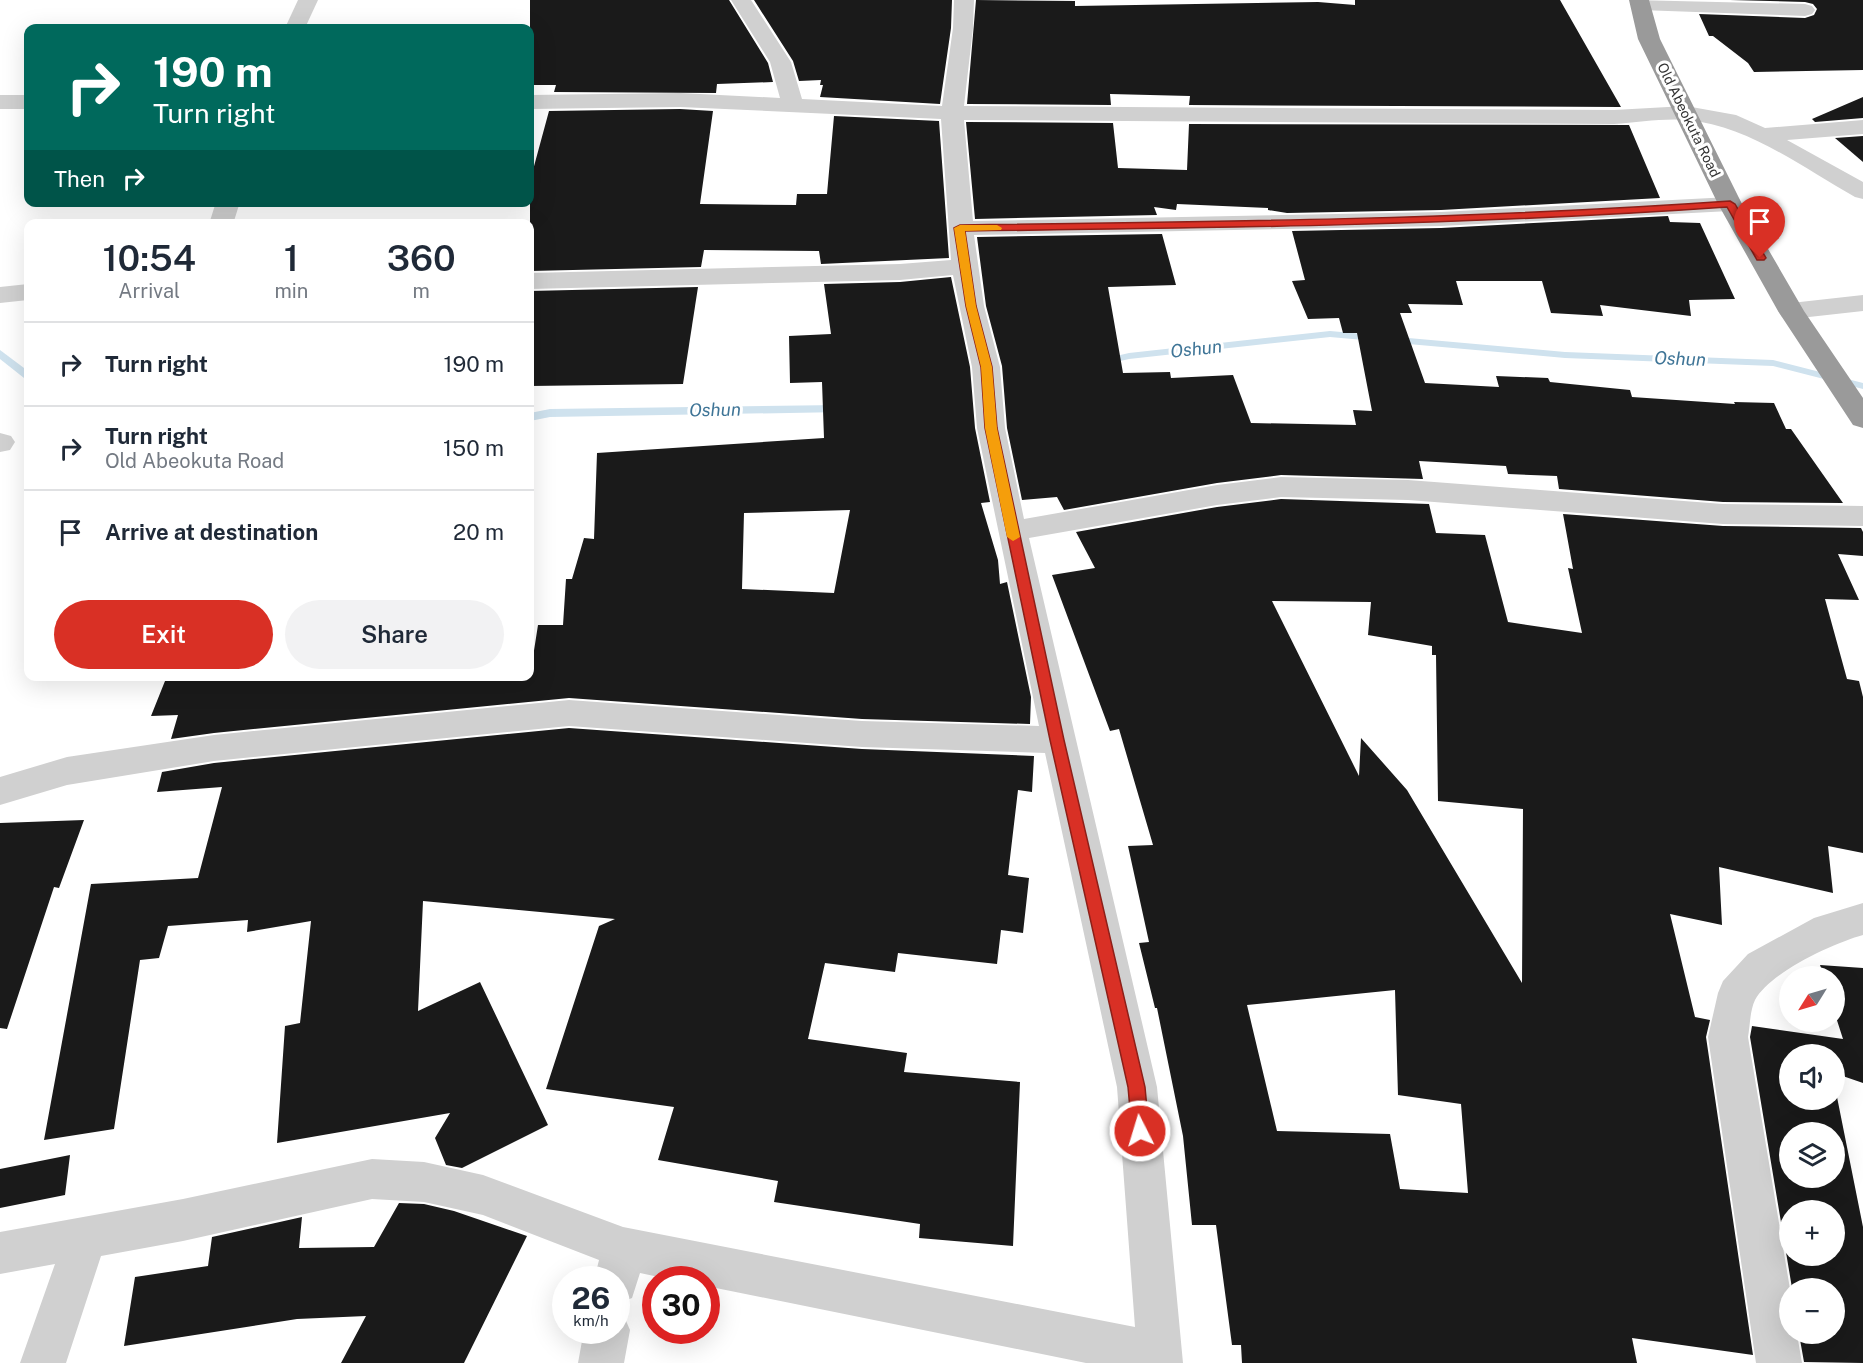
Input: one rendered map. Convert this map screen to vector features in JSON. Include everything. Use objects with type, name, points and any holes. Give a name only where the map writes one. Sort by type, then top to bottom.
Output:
[{"type":"highway","name":"Old Abeokuta Road","points":[[1639,2],[1649,39],[1730,204],[1791,311],[1861,417]]},
{"type":"street","points":[[297,24],[308,0]]},
{"type":"street","points":[[741,0],[779,58],[791,86],[792,104]]},
{"type":"street","points":[[0,1253],[183,1220],[372,1179],[424,1182],[483,1195],[620,1265],[1160,1359],[1137,1087],[1057,740],[1012,531],[991,428],[986,367],[964,267],[952,113],[963,28],[963,0]]},
{"type":"street","points":[[1639,2],[1805,10]]},
{"type":"street","points":[[534,102],[680,100],[952,113],[1614,117],[1686,113],[1728,120],[1762,135],[1863,192]]},
{"type":"street","points":[[0,102],[24,102]]},
{"type":"street","points":[[1762,135],[1863,127]]},
{"type":"street","points":[[960,228],[1357,223],[1586,214],[1730,204]]},
{"type":"street","points":[[534,281],[900,272],[964,267]]},
{"type":"street","points":[[0,294],[24,292]]},
{"type":"street","points":[[1791,311],[1863,303]]},
{"type":"street","points":[[1012,531],[1217,495],[1281,487],[1408,490],[1724,514],[1863,516]]},
{"type":"street","points":[[0,791],[67,771],[214,748],[568,713],[862,734],[1057,740]]},
{"type":"street","points":[[1779,1363],[1728,1037],[1737,993],[1762,966],[1827,929],[1863,919]]},
{"type":"street","points":[[43,1363],[86,1237]]},
{"type":"street","points":[[601,1363],[604,1344]]},
{"type":"building","points":[[530,0],[729,0],[768,63],[773,82],[717,84],[716,93],[554,92],[556,85],[534,85],[534,24],[530,24]]},
{"type":"building","points":[[754,0],[952,0],[951,28],[940,104],[820,97],[823,85],[820,85],[821,80],[799,81],[793,61]]},
{"type":"building","points":[[976,0],[1075,1],[1075,6],[1318,2],[1355,5],[1355,0],[1560,0],[1621,107],[1189,105],[1190,96],[1110,94],[1111,105],[967,104]]},
{"type":"building","points":[[1730,0],[1863,0],[1863,70],[1754,72],[1748,63],[1713,36],[1709,36],[1699,14],[1805,18],[1814,15],[1817,9],[1813,4],[1805,2]]},
{"type":"building","points":[[1863,97],[1863,118],[1815,122],[1812,119]]},
{"type":"building","points":[[680,109],[713,111],[700,204],[796,205],[797,194],[827,194],[834,116],[939,121],[949,258],[821,264],[819,251],[704,250],[701,267],[534,271],[534,219],[530,219],[530,207],[534,207],[534,166],[549,111]]},
{"type":"building","points":[[966,122],[1113,123],[1118,168],[1187,170],[1189,124],[1629,125],[1660,198],[1441,210],[1287,213],[1268,210],[1268,208],[1177,204],[1176,210],[1154,207],[1157,215],[975,219]]},
{"type":"building","points":[[1863,136],[1863,162],[1835,138]]},
{"type":"building","points":[[1668,216],[1670,222],[1700,223],[1735,299],[1689,300],[1691,316],[1600,305],[1603,316],[1551,313],[1542,281],[1456,281],[1463,305],[1408,304],[1412,313],[1400,313],[1425,383],[1499,387],[1496,376],[1548,378],[1550,382],[1630,390],[1632,397],[1735,404],[1734,402],[1774,403],[1786,429],[1791,429],[1843,503],[1723,502],[1559,489],[1557,476],[1508,474],[1506,466],[1419,461],[1423,479],[1281,475],[1217,483],[1064,510],[1057,497],[1022,500],[1007,428],[1002,366],[986,306],[977,237],[1162,234],[1176,285],[1108,287],[1123,373],[1170,372],[1171,378],[1233,375],[1251,423],[1356,425],[1353,410],[1372,411],[1357,333],[1343,333],[1339,318],[1308,319],[1292,281],[1305,280],[1292,231],[1441,228]]},
{"type":"building","points":[[951,277],[970,367],[975,428],[990,502],[981,503],[998,560],[1000,584],[1007,582],[1031,697],[1030,724],[862,719],[569,698],[171,739],[178,715],[151,716],[165,681],[534,681],[534,650],[538,625],[563,625],[566,579],[572,579],[584,538],[594,539],[597,453],[824,438],[822,382],[790,383],[789,336],[831,334],[824,284],[900,282]],"holes":[[[850,510],[834,593],[742,589],[744,513]]]},
{"type":"building","points":[[698,287],[683,384],[534,386],[534,291]]},
{"type":"building","points":[[1281,499],[1429,504],[1436,533],[1485,535],[1508,622],[1582,633],[1568,568],[1573,569],[1563,514],[1723,526],[1861,528],[1863,556],[1838,554],[1859,600],[1825,599],[1847,679],[1859,681],[1863,697],[1863,853],[1828,846],[1833,893],[1719,867],[1722,925],[1670,914],[1695,1017],[1710,1020],[1706,1037],[1753,1355],[1632,1338],[1637,1363],[1242,1363],[1241,1345],[1232,1345],[1216,1225],[1192,1225],[1183,1136],[1157,1008],[1155,1008],[1139,943],[1149,942],[1128,846],[1153,845],[1119,729],[1110,731],[1052,575],[1095,568],[1076,532],[1217,507]],"holes":[[[1272,601],[1371,602],[1368,635],[1432,646],[1432,655],[1436,655],[1438,801],[1523,809],[1522,983],[1407,790],[1361,738],[1359,776]],[[1395,990],[1398,1095],[1461,1104],[1468,1193],[1400,1189],[1390,1134],[1277,1131],[1247,1005]]]},
{"type":"building","points":[[569,728],[862,749],[1034,756],[1032,792],[1018,790],[1008,875],[1029,878],[1023,933],[1001,930],[997,964],[898,953],[895,972],[825,963],[808,1039],[907,1053],[904,1072],[1020,1082],[1013,1246],[919,1238],[920,1224],[774,1202],[778,1181],[658,1160],[674,1107],[546,1089],[599,926],[615,919],[423,901],[418,1011],[480,982],[548,1125],[462,1168],[446,1165],[435,1138],[450,1113],[277,1143],[285,1026],[300,1023],[311,921],[247,932],[248,920],[168,926],[159,958],[140,960],[114,1129],[44,1140],[91,884],[198,878],[222,787],[157,792],[162,772],[214,763]]},
{"type":"building","points":[[84,820],[59,888],[54,887],[7,1029],[0,1028],[0,823]]},
{"type":"building","points":[[1845,967],[1863,968],[1863,1083],[1845,1077],[1845,1044],[1779,1044],[1779,1110],[1840,1110],[1842,1122],[1779,1122],[1779,1188],[1845,1188],[1845,1137],[1863,1227],[1863,1363],[1804,1362],[1801,1344],[1845,1344],[1845,1278],[1790,1278],[1788,1266],[1845,1266],[1845,1200],[1779,1200],[1779,1210],[1750,1037],[1752,1026],[1779,1030],[1779,1032],[1843,1039],[1841,1032],[1845,1032]]},
{"type":"building","points":[[70,1155],[65,1195],[0,1208],[0,1169]]},
{"type":"building","points":[[399,1203],[424,1204],[454,1211],[527,1236],[464,1363],[341,1363],[366,1316],[297,1319],[124,1346],[135,1277],[208,1266],[212,1237],[302,1217],[299,1248],[374,1247]]},
{"type":"waterway","name":"Oshun","points":[[1103,362],[1129,356],[1330,334],[1565,355],[1773,363],[1863,386]]},
{"type":"waterway","name":"Oshun","points":[[0,353],[24,373]]},
{"type":"waterway","name":"Oshun","points":[[534,416],[550,413],[839,409]]},
{"type":"slow traffic","points":[[997,228],[960,228],[971,306],[986,367],[991,428],[1013,537]]},
{"type":"route","points":[[1140,1131],[1137,1087],[1057,740],[991,428],[986,367],[971,306],[960,228],[1357,223],[1586,214],[1730,204],[1760,258]]}]
